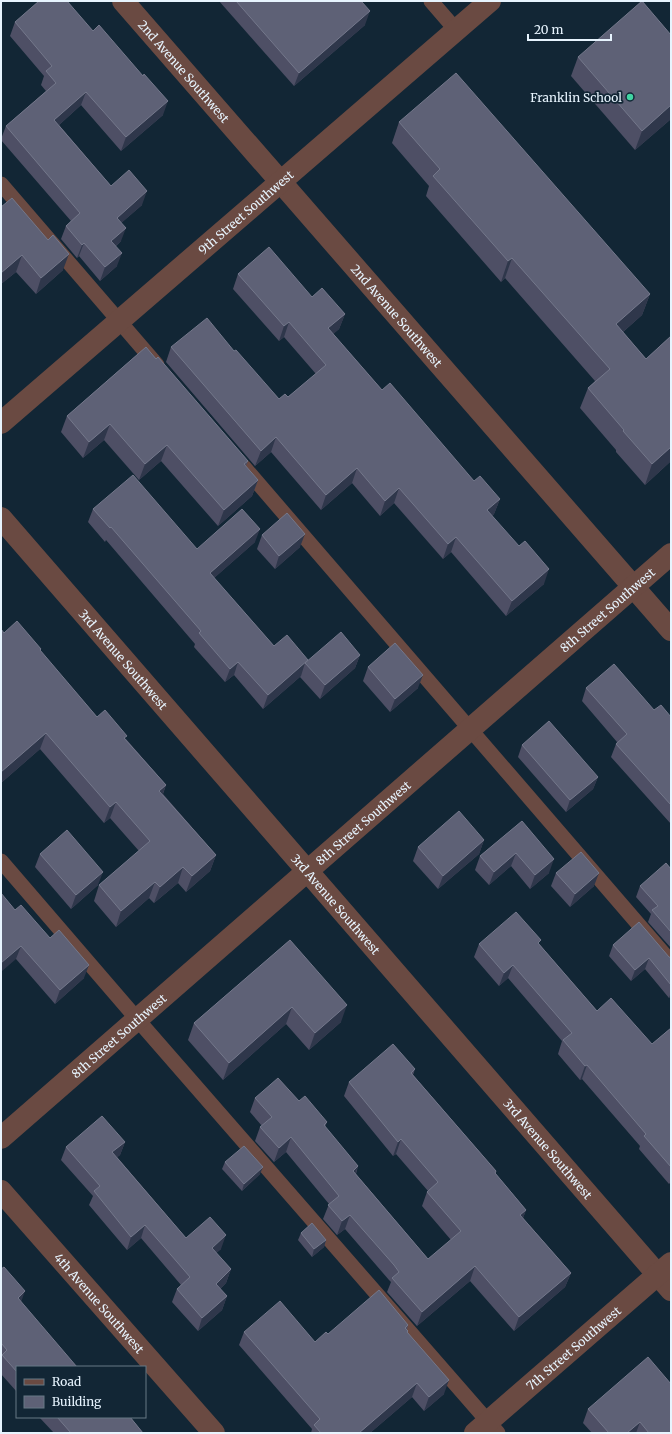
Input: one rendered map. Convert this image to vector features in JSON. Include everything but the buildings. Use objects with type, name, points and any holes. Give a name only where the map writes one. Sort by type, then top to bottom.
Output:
[{"type":"street","name":"2nd Avenue Southwest","points":[[123,1],[671,630]]},
{"type":"street","name":"9th Street Southwest","points":[[1,424],[490,1]]},
{"type":"street","name":"3rd Avenue Southwest","points":[[1,518],[307,871],[667,1276]]},
{"type":"street","name":"8th Street Southwest","points":[[1,1138],[671,554]]},
{"type":"street","name":"4th Avenue Southwest","points":[[1,1191],[214,1433]]},
{"type":"street","name":"7th Street Southwest","points":[[487,1429],[667,1276]]},
{"type":"lane","points":[[431,1],[456,30]]},
{"type":"lane","points":[[1,184],[166,375]]},
{"type":"lane","points":[[233,453],[671,962]]},
{"type":"lane","points":[[1,861],[487,1429]]},
{"type":"place","name":"Franklin School","points":[[630,97]]}]
